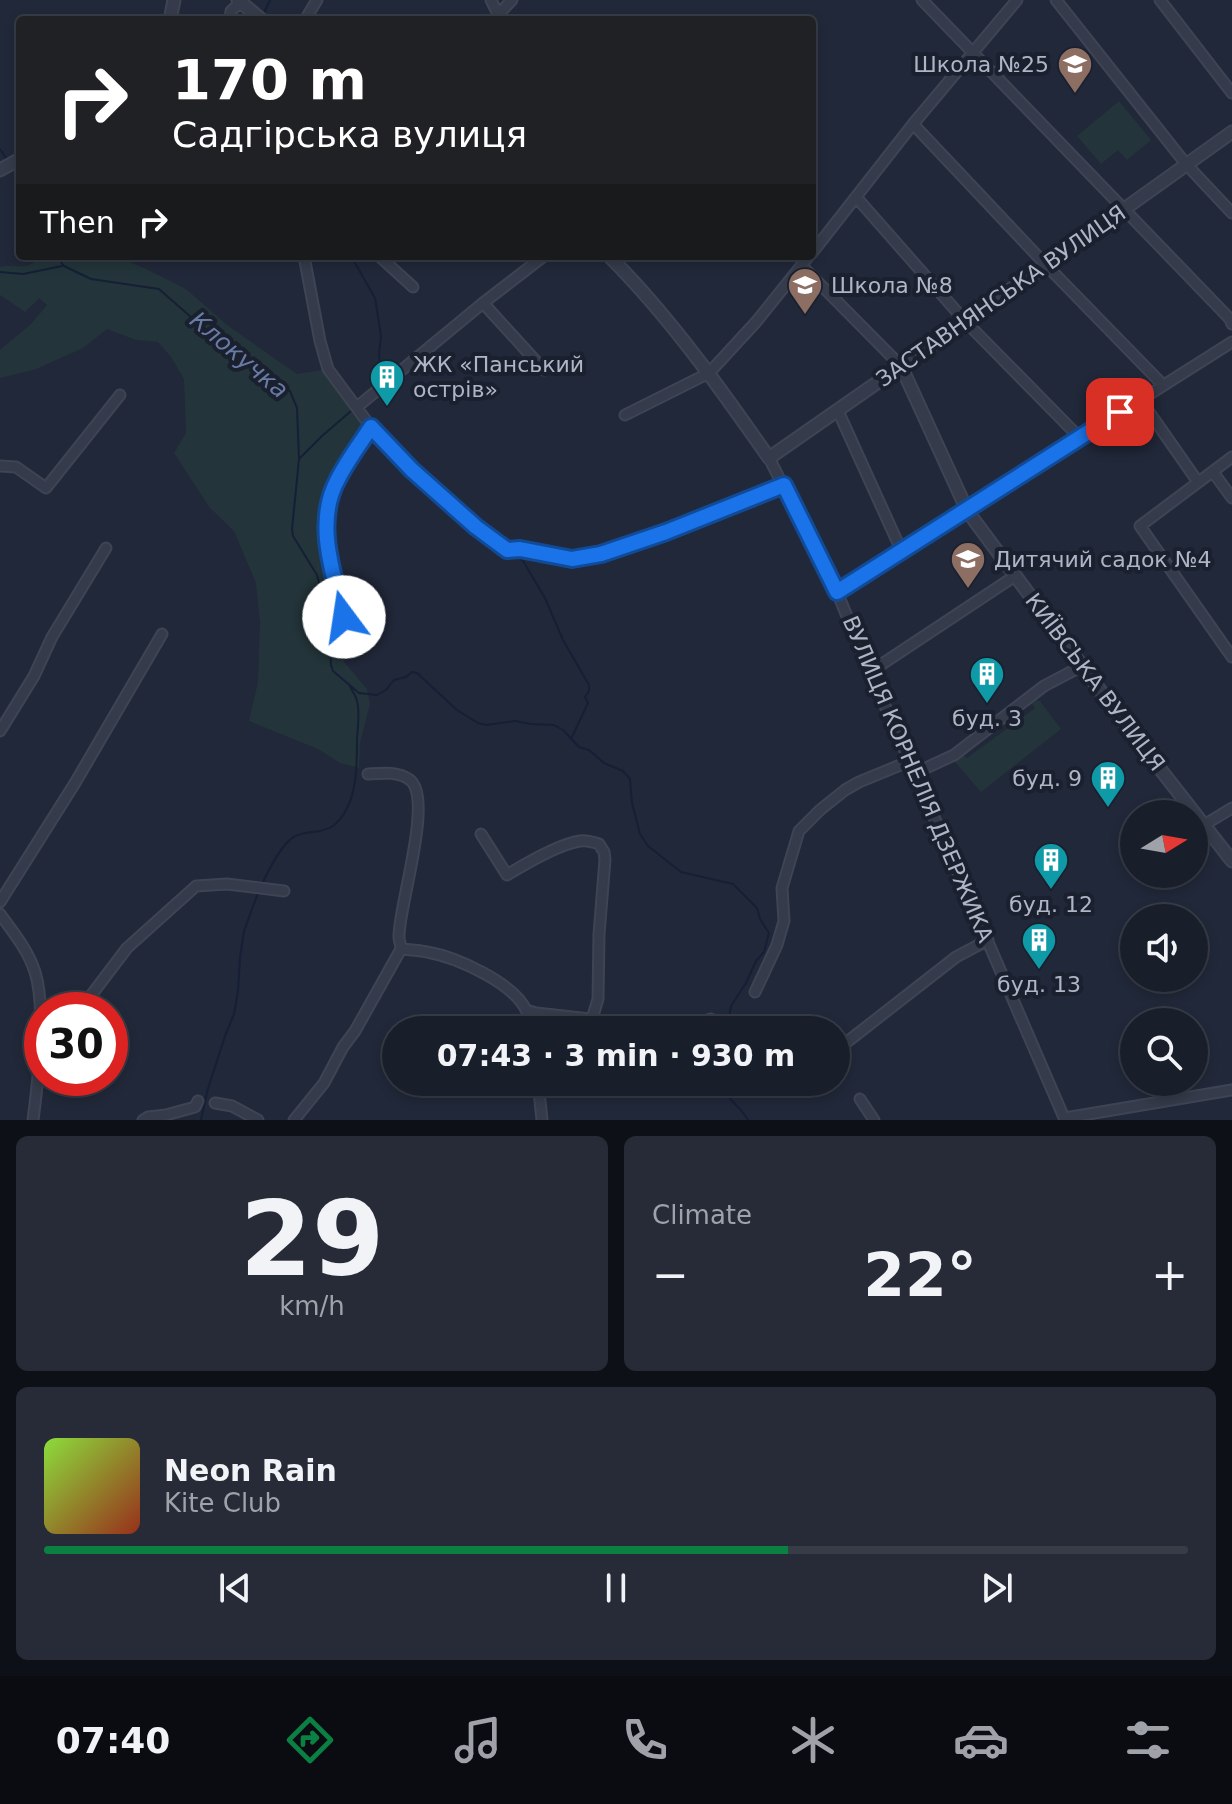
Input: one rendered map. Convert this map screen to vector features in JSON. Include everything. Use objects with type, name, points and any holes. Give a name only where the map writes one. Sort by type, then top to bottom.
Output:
[{"type":"street","points":[[497,16],[512,0]]},
{"type":"street","points":[[922,0],[1232,324]]},
{"type":"street","points":[[816,248],[913,124],[1017,0]]},
{"type":"street","points":[[1056,0],[1186,164],[1232,213]]},
{"type":"street","points":[[1160,0],[1232,93]]},
{"type":"street","points":[[239,1],[257,16]]},
{"type":"street","points":[[913,124],[1163,385]]},
{"type":"street","name":"ЗАСТАВНЯНСЬКА ВУЛИЦЯ","points":[[769,458],[1232,132]]},
{"type":"street","points":[[856,197],[965,321],[1080,438]]},
{"type":"street","points":[[305,260],[328,369],[371,427],[412,470],[507,550],[520,549],[572,559],[601,554],[784,485]]},
{"type":"street","points":[[383,260],[413,287]]},
{"type":"street","points":[[357,407],[539,260]]},
{"type":"street","name":"ВУЛИЦЯ КОРНЕЛІЯ ДЗЕРЖИКА","points":[[613,260],[709,373],[769,458],[784,485],[837,592],[1065,1119]]},
{"type":"street","points":[[625,415],[709,373],[806,260]]},
{"type":"street","name":"КИЇВСЬКА ВУЛИЦЯ","points":[[802,266],[901,366],[967,510],[1185,800]]},
{"type":"street","points":[[483,303],[544,370]]},
{"type":"street","points":[[837,592],[1232,342]]},
{"type":"street","points":[[0,466],[16,467],[46,488],[120,395]]},
{"type":"street","points":[[1140,399],[1198,482]]},
{"type":"street","points":[[838,411],[902,552]]},
{"type":"street","points":[[344,617],[326,536],[327,511],[336,481],[371,427]]},
{"type":"street","points":[[1232,457],[1140,526],[1232,657]]},
{"type":"street","points":[[1213,472],[1232,498]]},
{"type":"street","points":[[0,731],[106,548]]},
{"type":"street","points":[[870,672],[1015,576]]},
{"type":"street","points":[[0,902],[75,783],[162,634]]},
{"type":"street","points":[[915,773],[954,755],[1044,686],[1082,666]]},
{"type":"street","points":[[755,992],[777,945],[784,921],[782,888],[799,831],[845,790],[910,761]]},
{"type":"street","points":[[294,1120],[324,1083],[401,949],[399,936],[417,827],[417,794],[415,785],[397,773],[368,774]]},
{"type":"street","points":[[1208,823],[1232,808]]},
{"type":"street","name":"КИЇВСЬКА ВУЛИЦЯ","points":[[1208,830],[1232,861]]},
{"type":"street","points":[[481,834],[507,875],[577,841],[599,844],[604,852],[598,999],[593,1016]]},
{"type":"street","points":[[94,992],[127,948],[196,886],[227,884],[284,891]]},
{"type":"street","points":[[0,914],[20,943],[35,973],[37,992]]},
{"type":"street","points":[[850,1040],[956,957],[988,940]]},
{"type":"street","points":[[401,949],[444,956],[495,978],[512,993],[528,1016]]},
{"type":"street","points":[[526,1010],[564,1016]]},
{"type":"street","points":[[1065,1119],[1232,1090]]},
{"type":"street","points":[[33,1120],[36,1096]]},
{"type":"street","points":[[539,1096],[542,1120]]},
{"type":"street","points":[[860,1099],[874,1120]]},
{"type":"street","points":[[143,1120],[195,1107],[198,1101]]},
{"type":"street","points":[[215,1103],[232,1106],[258,1120]]},
{"type":"shaded area","points":[[1119,101],[1151,140],[1127,160],[1118,150],[1101,164],[1077,136]]},
{"type":"shaded area","points":[[124,260],[144,268],[186,289],[227,325],[297,374],[328,369],[372,427],[336,482],[327,537],[346,618],[341,621],[340,642],[344,662],[367,689],[370,704],[360,742],[359,768],[340,763],[318,749],[249,721],[258,682],[260,622],[256,583],[234,531],[210,508],[174,453],[186,433],[184,379],[158,342],[136,340],[107,329],[83,348],[36,369],[0,378],[0,350],[31,324],[47,305],[39,298],[25,312],[0,295],[0,267],[26,266],[36,261]]},
{"type":"shaded area","points":[[1037,700],[1061,729],[981,792],[955,762],[955,758],[961,753],[967,758],[1035,708],[1031,702]]},
{"type":"waterway","points":[[264,13],[270,0]]},
{"type":"waterway","name":"Клокучка","points":[[0,149],[8,161]]},
{"type":"waterway","name":"Клокучка","points":[[59,260],[64,266],[91,279],[159,289],[200,325],[256,362],[290,391],[297,408],[299,459],[293,536],[317,575],[320,620],[330,645],[333,671],[359,693],[377,695],[394,680],[412,672],[417,673],[457,710],[478,723],[486,725],[515,721],[554,725],[563,730],[579,747],[623,771],[630,779],[640,834],[648,846],[681,872],[733,884],[757,908],[769,933],[764,952],[731,1006],[729,1016]]},
{"type":"waterway","points":[[353,260],[375,298],[381,336],[381,383]]},
{"type":"waterway","points":[[0,272],[23,274],[62,266]]},
{"type":"waterway","points":[[299,459],[351,411]]},
{"type":"waterway","points":[[516,555],[523,561],[545,598],[563,640],[589,685],[585,697],[588,703],[572,737]]},
{"type":"waterway","points":[[262,884],[287,843],[298,835],[333,826],[352,797],[359,715],[349,684]]},
{"type":"waterway","points":[[201,1120],[207,1092],[234,1014],[244,931],[259,890]]},
{"type":"waterway","name":"Клокучка","points":[[728,1096],[748,1120]]},
{"type":"place","name":"Школа №25","points":[[1075,95]]},
{"type":"place","name":"Школа №8","points":[[805,316]]},
{"type":"place","name":"ЖК «Панський острів»","points":[[387,408]]},
{"type":"place","name":"Дитячий садок №4","points":[[968,590]]},
{"type":"place","name":"буд. 3","points":[[987,705]]},
{"type":"place","name":"буд. 9","points":[[1108,809]]},
{"type":"place","name":"буд. 12","points":[[1051,891]]},
{"type":"place","name":"буд. 13","points":[[1039,971]]},
{"type":"route","points":[[344,617],[326,536],[327,511],[336,481],[371,427],[412,470],[507,550],[520,549],[572,559],[601,554],[784,485],[837,592],[1120,412]]}]
